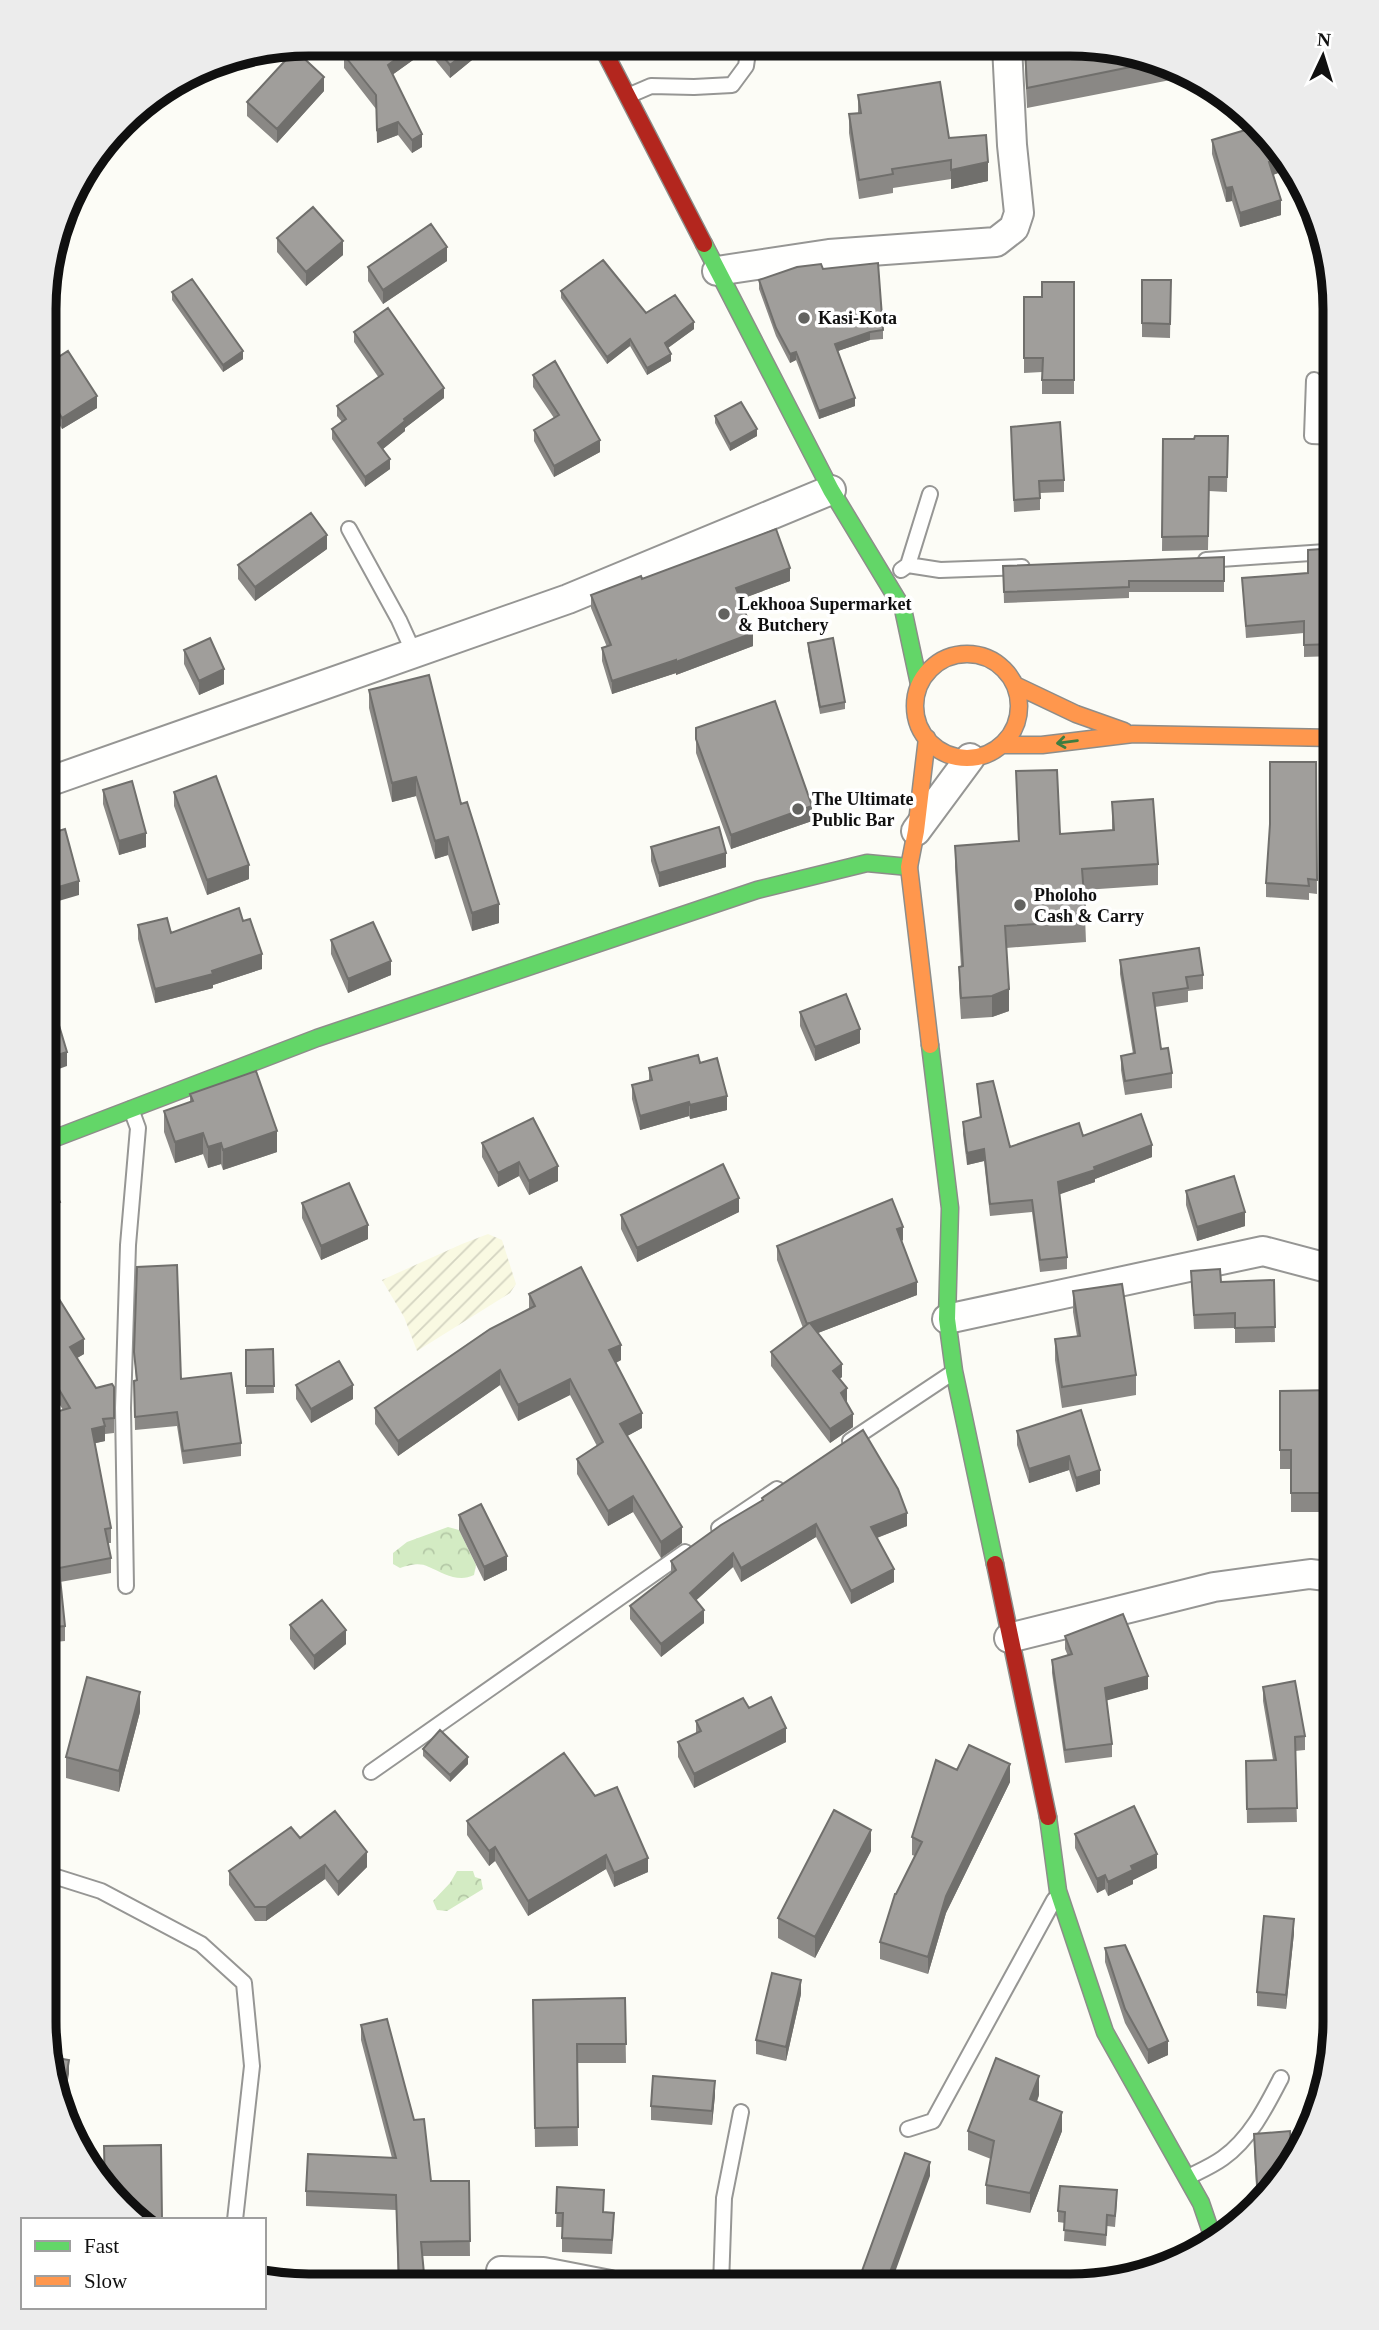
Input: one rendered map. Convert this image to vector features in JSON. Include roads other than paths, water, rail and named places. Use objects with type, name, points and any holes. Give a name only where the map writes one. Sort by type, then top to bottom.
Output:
[{"type":"street","points":[[607,56],[831,490],[902,609],[919,684]]},
{"type":"street","points":[[717,271],[829,254],[996,242],[1006,236],[1014,228],[1019,213],[1008,56]]},
{"type":"street","points":[[56,779],[568,599],[831,490]]},
{"type":"street","points":[[902,609],[923,624]]},
{"type":"street","points":[[944,639],[965,654]]},
{"type":"street","points":[[981,655],[995,661],[1007,671],[1020,701],[1019,717],[1013,732],[1002,745],[970,758],[946,753],[927,738],[919,726],[915,712],[919,684],[927,672],[951,656],[981,655]]},
{"type":"street","points":[[1015,685],[1076,714],[1133,734]]},
{"type":"street","points":[[1002,745],[1042,745],[1133,734],[1323,738]]},
{"type":"street","points":[[927,738],[909,867],[950,1208],[947,1319],[954,1371],[1048,1815],[1058,1891],[1105,2032],[1201,2203],[1210,2231]]},
{"type":"street","points":[[916,831],[970,758]]},
{"type":"street","points":[[56,1138],[317,1038],[757,890],[867,863],[909,867]]},
{"type":"street","points":[[947,1319],[1263,1251],[1323,1267]]},
{"type":"street","points":[[1009,1638],[1214,1587],[1310,1574],[1323,1576]]},
{"type":"street","points":[[500,2271],[553,2274]]},
{"type":"lane","points":[[629,96],[651,86],[732,85],[746,66],[747,56]]},
{"type":"lane","points":[[1314,380],[1312,436],[1323,436]]},
{"type":"lane","points":[[887,581],[908,565],[930,494]]},
{"type":"lane","points":[[349,529],[414,653]]},
{"type":"lane","points":[[1186,560],[1323,552]]},
{"type":"lane","points":[[908,565],[940,570],[1036,566]]},
{"type":"lane","points":[[126,1586],[123,1395],[128,1245],[138,1128],[131,1109]]},
{"type":"lane","points":[[839,1448],[954,1371]]},
{"type":"lane","points":[[371,1772],[724,1524],[793,1479]]},
{"type":"lane","points":[[56,1877],[101,1891],[201,1944],[244,1983],[252,2066],[235,2218]]},
{"type":"lane","points":[[908,2129],[933,2121],[1058,1891]]},
{"type":"lane","points":[[1187,2178],[1224,2158],[1247,2134],[1263,2114],[1281,2078]]},
{"type":"lane","points":[[721,2274],[724,2199],[741,2112]]},
{"type":"place","name":"Kasi-Kota","points":[[804,318]]},
{"type":"place","name":"Lekhooa Supermarket & Butchery","points":[[724,614]]},
{"type":"place","name":"The Ultimate Public Bar","points":[[798,809]]},
{"type":"place","name":"Pholoho Cash & Carry","points":[[1020,905]]}]
